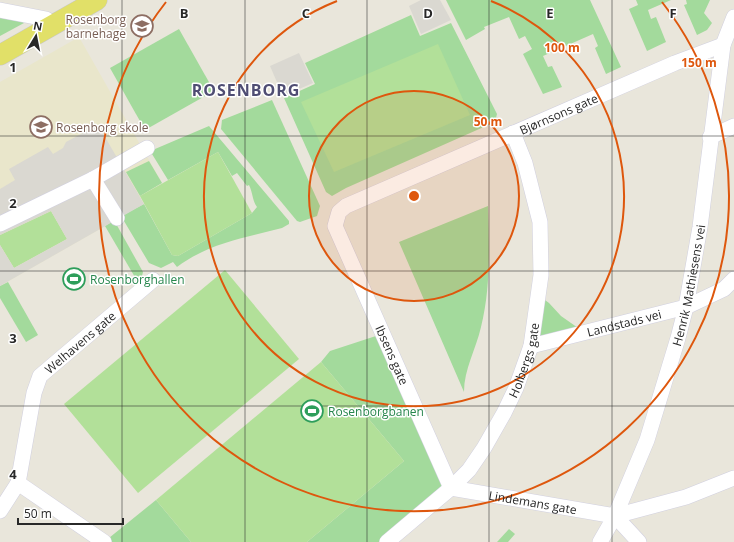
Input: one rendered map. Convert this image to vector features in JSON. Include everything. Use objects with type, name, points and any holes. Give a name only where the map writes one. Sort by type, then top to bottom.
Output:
[{"type":"main road","points":[[0,55],[97,0]]},
{"type":"street","points":[[0,10],[46,19],[54,24]]},
{"type":"street","name":"Henrik Mathiesens vei","points":[[600,542],[615,516],[647,440],[665,384],[686,307],[700,227],[710,138],[723,45],[734,17]]},
{"type":"street","name":"Bjørnsons gate","points":[[335,221],[339,212],[346,206],[675,63],[723,45]]},
{"type":"street","points":[[710,138],[734,126]]},
{"type":"street","name":"Holbergs gate","points":[[387,542],[451,488],[469,470],[484,448],[504,413],[516,388],[531,346],[541,275],[540,222],[525,163],[513,133]]},
{"type":"street","points":[[0,224],[93,179],[147,148]]},
{"type":"street","points":[[93,179],[117,218]]},
{"type":"street","name":"Ibsens gate","points":[[335,221],[335,226],[451,488]]},
{"type":"street","name":"Landstads vei","points":[[531,346],[686,307],[724,289],[734,279]]},
{"type":"street","name":"Welhavens gate","points":[[0,509],[18,483],[31,406],[40,376],[154,280]]},
{"type":"street","name":"Lindemans gate","points":[[451,488],[615,516],[686,497],[734,478]]},
{"type":"street","points":[[18,483],[104,542]]},
{"type":"street","points":[[615,516],[639,542]]},
{"type":"shaded area","points":[[421,0],[440,0],[451,20],[421,34],[409,6]]},
{"type":"shaded area","points":[[79,37],[162,183],[140,196],[144,204],[0,286],[0,82]]},
{"type":"shaded area","points":[[299,53],[313,83],[283,96],[270,66]]},
{"type":"shaded area","points":[[98,125],[144,204],[0,286],[0,245],[14,268],[67,239],[51,211],[0,235],[0,189],[15,180],[9,169],[48,147],[53,154],[63,148],[66,142]]},
{"type":"green space","points":[[446,0],[590,0],[621,67],[606,74],[595,48],[598,46],[593,34],[543,56],[548,67],[552,66],[562,87],[543,94],[523,54],[532,49],[525,36],[519,39],[509,17],[484,27],[485,29],[466,40]]},
{"type":"green space","points":[[636,0],[671,0],[648,10],[651,19],[656,17],[666,42],[647,51],[629,9],[638,5]]},
{"type":"green space","points":[[686,0],[710,0],[704,13],[712,23],[707,30],[697,35],[684,5],[687,4]]},
{"type":"green space","points":[[411,15],[420,36],[451,23],[497,114],[495,122],[346,188],[332,196],[326,192],[284,98],[315,84],[305,63]]},
{"type":"green space","points":[[0,16],[21,20],[24,23],[0,36]]},
{"type":"green space","points":[[179,29],[214,91],[145,130],[110,68]]},
{"type":"green space","points":[[438,44],[470,115],[334,172],[301,102]]},
{"type":"green space","points":[[272,100],[320,206],[317,216],[300,222],[297,221],[221,129],[222,120]]},
{"type":"green space","points":[[209,126],[289,221],[289,224],[282,228],[228,242],[202,252],[177,267],[173,262],[161,268],[149,263],[121,216],[144,204],[172,255],[178,256],[252,213],[257,207],[249,185],[247,186],[237,173],[232,176],[218,152],[168,180],[152,154],[155,149]]},
{"type":"green space","points":[[218,152],[252,213],[178,256],[172,255],[140,196]]},
{"type":"green space","points":[[149,161],[162,183],[140,196],[126,172]]},
{"type":"green space","points":[[488,206],[488,282],[481,327],[468,367],[464,392],[399,242]]},
{"type":"green space","points":[[51,211],[67,239],[14,268],[0,245],[0,235]]},
{"type":"green space","points":[[114,220],[143,272],[142,276],[136,279],[105,226]]},
{"type":"green space","points":[[225,270],[299,359],[138,493],[64,404]]},
{"type":"green space","points":[[8,282],[38,335],[26,342],[0,298],[0,286]]},
{"type":"green space","points":[[538,295],[549,303],[561,316],[581,330],[531,346]]},
{"type":"green space","points":[[382,334],[451,488],[387,542],[307,542],[404,461],[321,362],[330,351]]},
{"type":"green space","name":"Rosenborgbanen","points":[[321,362],[404,461],[307,542],[191,542],[156,500]]},
{"type":"green space","points":[[156,500],[191,542],[104,542]]},
{"type":"green space","points":[[509,529],[515,534],[508,542],[497,542]]},
{"type":"place","name":"Rosenborg barnehage","points":[[142,26]]},
{"type":"place","name":"Rosenborg skole","points":[[41,127]]},
{"type":"place","name":"Rosenborghallen","points":[[74,279]]},
{"type":"place","name":"Rosenborgbanen","points":[[312,411]]},
{"type":"district","name":"ROSENBORG","points":[[246,90]]}]
